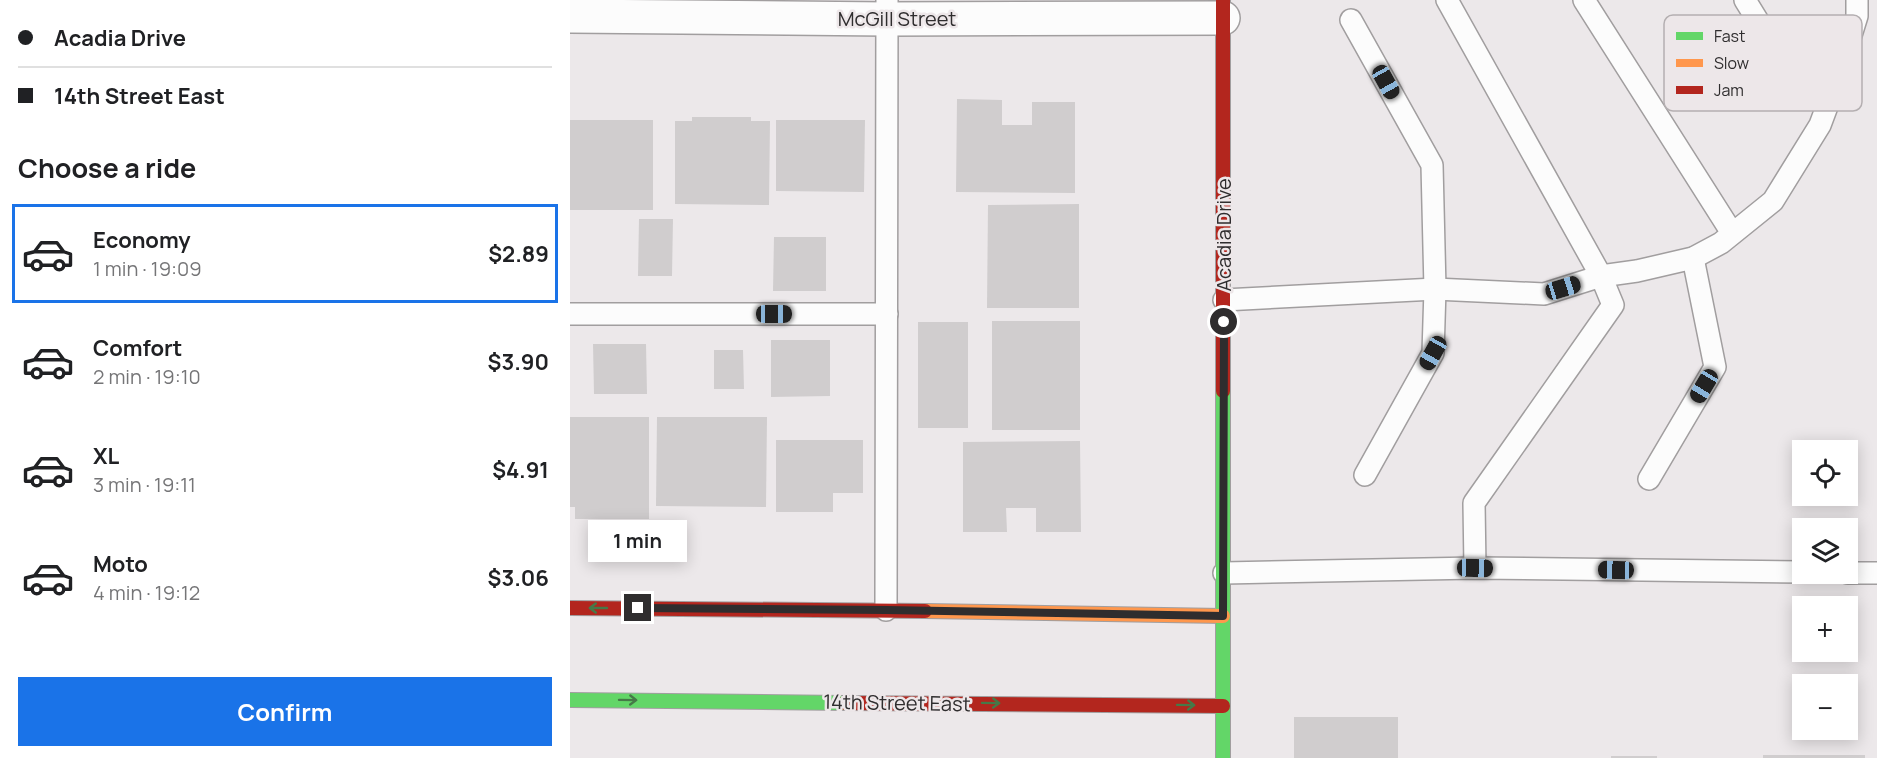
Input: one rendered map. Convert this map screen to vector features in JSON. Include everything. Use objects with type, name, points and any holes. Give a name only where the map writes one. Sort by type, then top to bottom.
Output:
[{"type":"street","name":"McGill Street","points":[[584,11],[1223,9]]},
{"type":"street","name":"Acadia Drive","points":[[1223,9],[1223,758]]},
{"type":"street","points":[[570,608],[886,610],[1223,616]]},
{"type":"street","name":"14th Street East","points":[[570,700],[1223,706]]},
{"type":"lane","points":[[1447,0],[1601,276],[1613,305],[1474,503],[1475,568]]},
{"type":"lane","points":[[1584,0],[1732,233]]},
{"type":"lane","points":[[1745,0],[1754,15]]},
{"type":"lane","points":[[886,610],[887,10]]},
{"type":"lane","points":[[1351,20],[1432,165],[1435,289],[1433,353],[1365,475]]},
{"type":"lane","points":[[1224,300],[1435,289],[1544,294],[1601,276],[1637,272],[1693,258],[1721,243],[1773,201],[1820,125],[1825,111]]},
{"type":"lane","points":[[1648,479],[1715,367],[1693,258]]},
{"type":"lane","points":[[570,314],[887,314]]},
{"type":"lane","points":[[1224,573],[1475,568],[1792,572]]},
{"type":"lane","points":[[1858,573],[1877,573]]},
{"type":"building","points":[[957,99],[1002,100],[1002,125],[1032,125],[1032,102],[1075,102],[1075,193],[956,192]]},
{"type":"building","points":[[692,117],[751,117],[751,121],[770,121],[769,205],[675,204],[675,121],[692,121]]},
{"type":"building","points":[[570,120],[653,120],[653,210],[570,210]]},
{"type":"building","points":[[776,120],[865,120],[864,192],[776,191]]},
{"type":"building","points":[[1079,204],[1079,308],[987,308],[988,205]]},
{"type":"building","points":[[639,219],[673,219],[672,276],[638,276]]},
{"type":"building","points":[[774,237],[826,237],[826,291],[773,291]]},
{"type":"building","points":[[992,321],[1080,321],[1080,430],[992,430]]},
{"type":"building","points":[[918,322],[968,322],[968,428],[918,428]]},
{"type":"building","points":[[771,340],[830,340],[830,396],[771,397]]},
{"type":"building","points":[[593,344],[646,344],[647,394],[594,394]]},
{"type":"building","points":[[714,350],[743,350],[744,389],[714,389]]},
{"type":"building","points":[[570,417],[649,417],[649,519],[575,519],[575,507],[570,507]]},
{"type":"building","points":[[657,417],[767,417],[766,507],[656,506]]},
{"type":"building","points":[[776,440],[863,440],[863,493],[833,493],[833,512],[776,512]]},
{"type":"building","points":[[1080,441],[1081,532],[1036,532],[1036,508],[1006,508],[1007,532],[963,532],[963,442]]},
{"type":"building","points":[[1294,717],[1398,717],[1398,758],[1294,758]]},
{"type":"building","points":[[1763,755],[1865,755],[1865,758],[1763,758]]},
{"type":"building","points":[[1611,756],[1657,756],[1657,758],[1611,758]]},
{"type":"traffic: fast","points":[[1223,391],[1223,758]]},
{"type":"traffic: fast","points":[[570,700],[845,703]]},
{"type":"traffic: slow","points":[[925,611],[1223,616]]},
{"type":"traffic: jam","points":[[1223,0],[1223,391]]},
{"type":"traffic: jam","points":[[570,608],[925,611]]},
{"type":"traffic: jam","points":[[845,703],[1223,706]]},
{"type":"route","points":[[638,608],[1223,616],[1224,322]]}]
